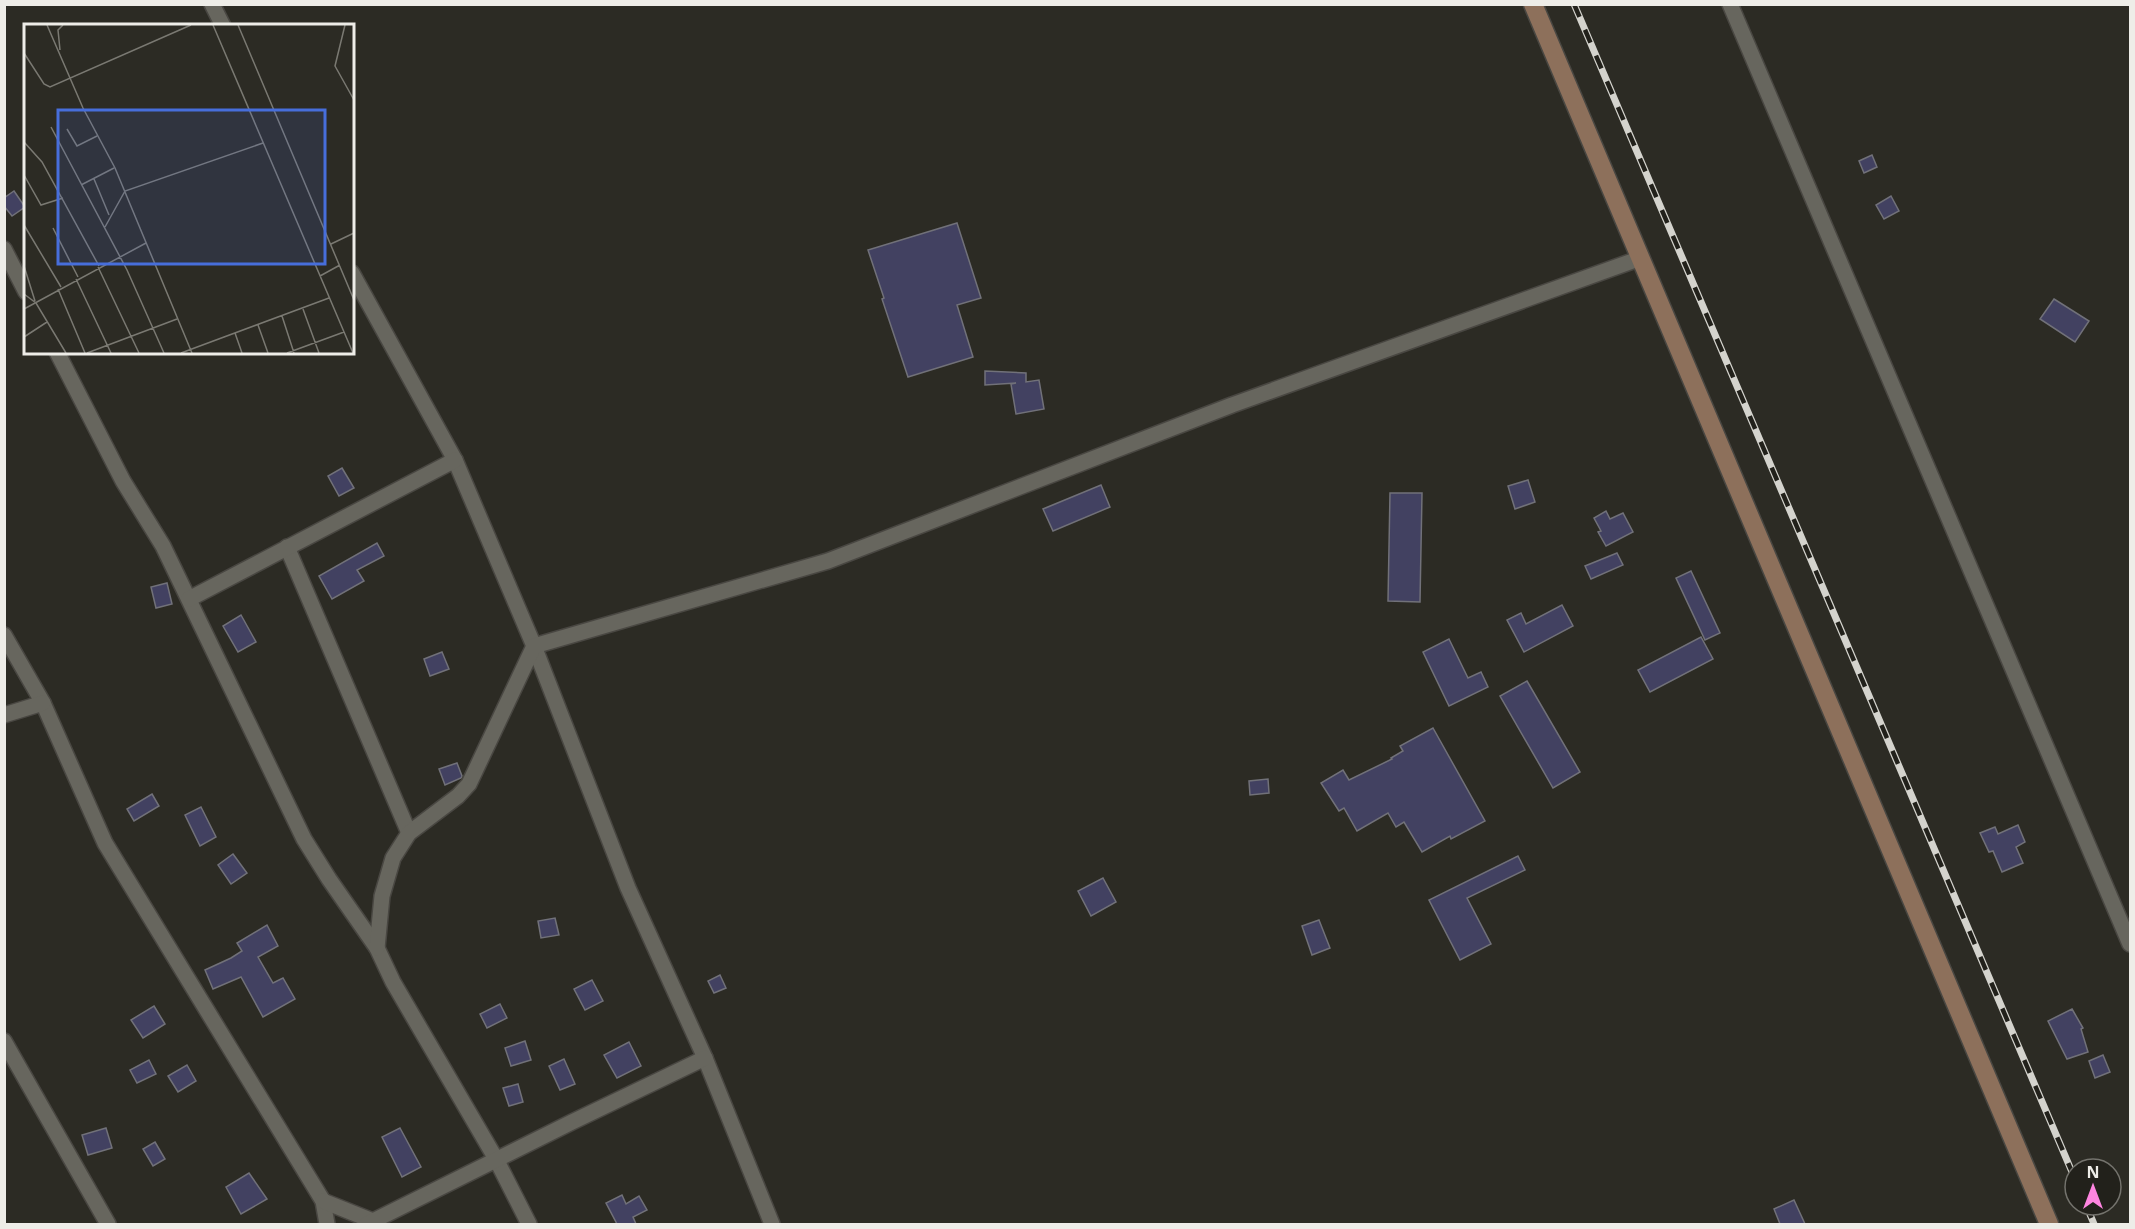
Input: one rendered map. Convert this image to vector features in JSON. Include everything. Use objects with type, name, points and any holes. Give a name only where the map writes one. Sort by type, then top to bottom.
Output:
[{"type":"street","points":[[212,4],[222,24]]},
{"type":"street","points":[[1533,4],[2049,1224]]},
{"type":"street","points":[[1730,4],[2130,944]]},
{"type":"street","points":[[4,249],[24,287]]},
{"type":"street","points":[[377,948],[385,886],[393,858],[409,833],[458,796],[469,784],[534,646],[828,561],[1232,405],[1641,258]]},
{"type":"street","points":[[354,277],[455,460],[534,646],[628,888],[705,1058],[772,1224]]},
{"type":"street","points":[[58,354],[123,481],[163,546],[304,839],[377,948],[393,982],[496,1159],[529,1224]]},
{"type":"street","points":[[189,599],[455,460]]},
{"type":"street","points":[[287,547],[409,833]]},
{"type":"street","points":[[4,635],[43,703],[105,843],[323,1201],[327,1224]]},
{"type":"street","points":[[4,715],[43,703]]},
{"type":"street","points":[[4,1041],[108,1224]]},
{"type":"street","points":[[323,1201],[370,1223],[705,1058]]},
{"type":"building","points":[[1872,155],[1877,167],[1864,173],[1859,161]]},
{"type":"building","points":[[14,191],[24,208],[12,216],[4,206],[4,198]]},
{"type":"building","points":[[1891,196],[1899,211],[1884,219],[1876,205]]},
{"type":"building","points":[[957,223],[981,298],[957,305],[973,357],[908,377],[868,250]]},
{"type":"building","points":[[2054,299],[2089,321],[2075,342],[2040,319]]},
{"type":"building","points":[[985,371],[1026,373],[1026,382],[1039,380],[1044,409],[1016,414],[1011,384],[1016,383],[985,385]]},
{"type":"building","points":[[342,468],[354,488],[339,496],[328,476]]},
{"type":"building","points":[[1528,480],[1535,502],[1515,509],[1508,486]]},
{"type":"building","points":[[1101,485],[1110,507],[1053,531],[1043,509]]},
{"type":"building","points":[[1390,493],[1422,493],[1420,602],[1388,601]]},
{"type":"building","points":[[1606,511],[1610,519],[1623,513],[1633,532],[1606,546],[1598,532],[1601,531],[1594,518]]},
{"type":"building","points":[[377,543],[384,556],[357,570],[364,581],[332,599],[319,576]]},
{"type":"building","points":[[1617,553],[1623,565],[1591,579],[1585,566]]},
{"type":"building","points":[[1691,571],[1720,633],[1705,640],[1676,578]]},
{"type":"building","points":[[167,583],[172,604],[156,608],[151,587]]},
{"type":"building","points":[[1562,605],[1573,626],[1524,652],[1507,620],[1521,613],[1526,624]]},
{"type":"building","points":[[241,615],[256,642],[238,652],[223,626]]},
{"type":"building","points":[[1701,637],[1713,659],[1650,692],[1638,670]]},
{"type":"building","points":[[1449,639],[1468,678],[1481,672],[1488,687],[1449,706],[1423,652]]},
{"type":"building","points":[[442,652],[449,669],[430,676],[424,659]]},
{"type":"building","points":[[1527,681],[1580,772],[1553,788],[1500,696]]},
{"type":"building","points":[[1433,728],[1485,821],[1451,839],[1450,836],[1422,852],[1404,822],[1396,827],[1388,813],[1357,831],[1344,808],[1339,811],[1321,783],[1343,770],[1349,780],[1392,759],[1403,751],[1400,746]]},
{"type":"building","points":[[457,763],[461,778],[445,785],[439,769]]},
{"type":"building","points":[[1268,779],[1269,793],[1250,795],[1249,781]]},
{"type":"building","points":[[152,794],[159,806],[134,821],[127,809]]},
{"type":"building","points":[[201,807],[216,837],[200,846],[185,815]]},
{"type":"building","points":[[2018,825],[2025,842],[2016,847],[2023,863],[2002,872],[1993,851],[1989,852],[1980,833],[1995,827],[1998,834]]},
{"type":"building","points":[[233,854],[247,873],[231,884],[218,865]]},
{"type":"building","points":[[1518,856],[1525,870],[1467,898],[1491,944],[1460,960],[1429,900]]},
{"type":"building","points":[[1103,878],[1116,902],[1091,916],[1078,891]]},
{"type":"building","points":[[555,918],[559,935],[541,938],[538,921]]},
{"type":"building","points":[[1319,920],[1330,948],[1312,955],[1302,926]]},
{"type":"building","points":[[267,925],[278,946],[258,957],[273,983],[283,978],[295,999],[263,1017],[241,977],[213,989],[205,970],[242,951],[237,943]]},
{"type":"building","points":[[720,975],[726,988],[714,993],[708,981]]},
{"type":"building","points":[[592,980],[603,1001],[585,1010],[574,989]]},
{"type":"building","points":[[500,1004],[507,1018],[487,1028],[480,1014]]},
{"type":"building","points":[[154,1006],[165,1024],[143,1038],[131,1020]]},
{"type":"building","points":[[2072,1009],[2083,1028],[2081,1029],[2088,1052],[2067,1059],[2048,1021]]},
{"type":"building","points":[[525,1041],[531,1060],[511,1066],[505,1048]]},
{"type":"building","points":[[629,1042],[641,1066],[617,1078],[604,1055]]},
{"type":"building","points":[[2103,1055],[2110,1072],[2095,1078],[2089,1061]]},
{"type":"building","points":[[564,1059],[575,1084],[560,1090],[549,1066]]},
{"type":"building","points":[[149,1060],[156,1074],[137,1083],[130,1070]]},
{"type":"building","points":[[187,1065],[196,1081],[178,1092],[168,1076]]},
{"type":"building","points":[[518,1084],[523,1102],[509,1106],[503,1088]]},
{"type":"building","points":[[106,1128],[112,1148],[88,1155],[82,1135]]},
{"type":"building","points":[[400,1128],[421,1167],[402,1177],[382,1137]]},
{"type":"building","points":[[155,1142],[165,1159],[153,1166],[143,1149]]},
{"type":"building","points":[[249,1173],[267,1199],[241,1214],[226,1187]]},
{"type":"building","points":[[622,1195],[626,1204],[639,1196],[647,1210],[633,1217],[636,1224],[617,1224],[606,1203]]},
{"type":"building","points":[[1794,1200],[1805,1224],[1780,1224],[1774,1209]]},
{"type":"railway","points":[[1574,4],[2066,1157]]},
{"type":"railway","points":[[2091,1217],[2094,1224]]}]
